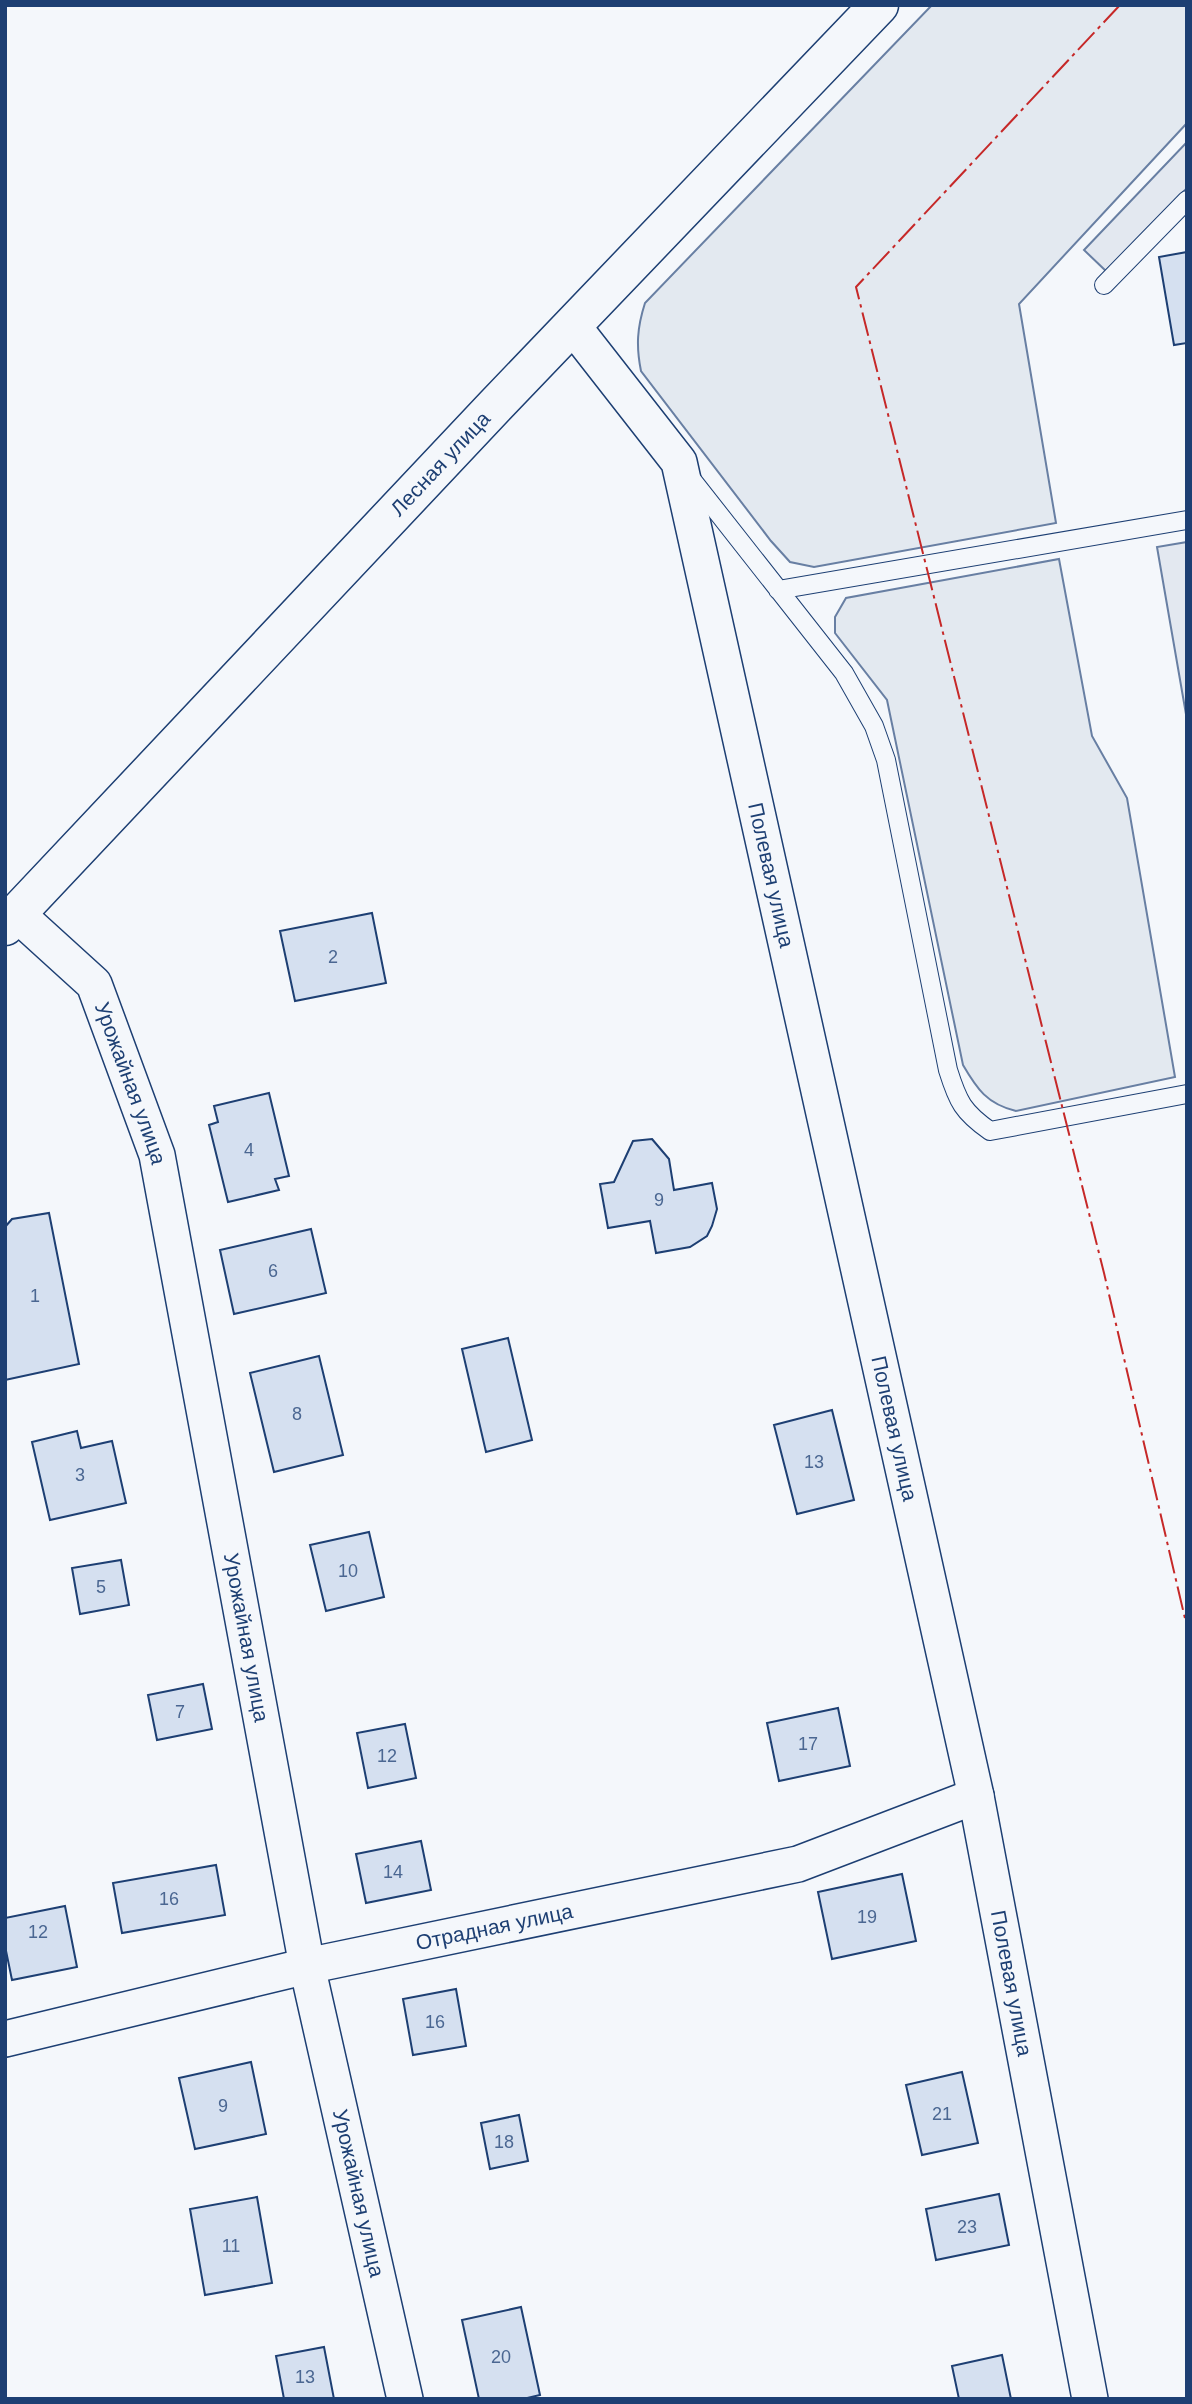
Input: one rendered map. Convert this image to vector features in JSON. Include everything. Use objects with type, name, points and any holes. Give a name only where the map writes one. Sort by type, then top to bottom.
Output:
[{"type":"main road","name":"Лесная улица","points":[[11,920],[572,325],[879,5]]},
{"type":"street","points":[[572,325],[679,462]]},
{"type":"street","name":"Полевая улица","points":[[679,462],[976,1796],[1090,2399]]},
{"type":"street","name":"Урожайная улица","points":[[11,920],[94,984],[158,1155],[307,1966],[405,2399]]},
{"type":"street","name":"Отрадная улица","points":[[5,2039],[307,1966],[798,1864],[976,1796]]},
{"type":"lane","points":[[1104,285],[1187,200]]},
{"type":"lane","points":[[679,462],[844,673],[874,726],[886,760],[948,1070],[957,1098],[967,1114],[990,1131],[1187,1094]]},
{"type":"lane","points":[[778,590],[1187,520]]},
{"type":"shaded area","points":[[932,5],[1187,5],[1187,123],[1019,304],[1056,523],[814,567],[790,562],[641,371],[638,337],[642,312],[645,303]]},
{"type":"shaded area","points":[[1187,142],[1187,188],[1107,272],[1084,250]]},
{"type":"shaded area","points":[[1187,542],[1187,720],[1157,547]]},
{"type":"shaded area","points":[[1059,559],[1092,736],[1127,798],[1175,1077],[1016,1111],[990,1100],[963,1065],[887,700],[835,633],[835,617],[846,598]]},
{"type":"building","points":[[1187,252],[1187,343],[1174,345],[1159,257]]},
{"type":"building","points":[[372,913],[386,983],[295,1001],[280,931]]},
{"type":"building","points":[[269,1093],[289,1176],[275,1179],[279,1190],[228,1202],[209,1125],[218,1122],[214,1106]]},
{"type":"building","points":[[652,1139],[669,1159],[674,1190],[712,1183],[717,1209],[712,1226],[707,1236],[690,1247],[656,1253],[650,1221],[608,1228],[600,1184],[614,1182],[633,1141]]},
{"type":"building","points":[[49,1213],[79,1364],[5,1380],[5,1227],[12,1219]]},
{"type":"building","points":[[311,1229],[326,1293],[234,1314],[220,1250]]},
{"type":"building","points":[[508,1338],[532,1440],[486,1452],[462,1349]]},
{"type":"building","points":[[319,1356],[343,1455],[274,1472],[250,1373]]},
{"type":"building","points":[[832,1410],[854,1500],[797,1514],[774,1425]]},
{"type":"building","points":[[77,1431],[81,1448],[112,1441],[126,1503],[50,1520],[32,1442]]},
{"type":"building","points":[[369,1532],[384,1597],[326,1611],[310,1545]]},
{"type":"building","points":[[121,1560],[129,1605],[80,1614],[72,1568]]},
{"type":"building","points":[[203,1684],[212,1729],[157,1740],[148,1695]]},
{"type":"building","points":[[838,1708],[850,1766],[779,1781],[767,1723]]},
{"type":"building","points":[[405,1724],[416,1778],[368,1788],[357,1733]]},
{"type":"building","points":[[421,1841],[431,1890],[366,1903],[356,1854]]},
{"type":"building","points":[[216,1865],[225,1915],[122,1933],[113,1883]]},
{"type":"building","points":[[902,1874],[916,1941],[832,1959],[818,1892]]},
{"type":"building","points":[[65,1906],[77,1967],[12,1980],[5,1946],[5,1918]]},
{"type":"building","points":[[456,1989],[466,2046],[413,2055],[403,1999]]},
{"type":"building","points":[[251,2062],[266,2134],[195,2149],[179,2078]]},
{"type":"building","points":[[962,2072],[978,2143],[922,2155],[906,2085]]},
{"type":"building","points":[[519,2115],[528,2161],[490,2169],[481,2123]]},
{"type":"building","points":[[999,2194],[1009,2245],[936,2260],[926,2209]]},
{"type":"building","points":[[257,2197],[272,2283],[205,2295],[190,2209]]},
{"type":"building","points":[[521,2307],[540,2395],[523,2399],[479,2399],[462,2320]]},
{"type":"building","points":[[324,2347],[334,2399],[284,2399],[276,2356]]},
{"type":"building","points":[[1002,2355],[1011,2399],[959,2399],[952,2366]]},
{"type":"power","points":[[1120,5],[856,287],[1104,1273],[1187,1627]]}]
